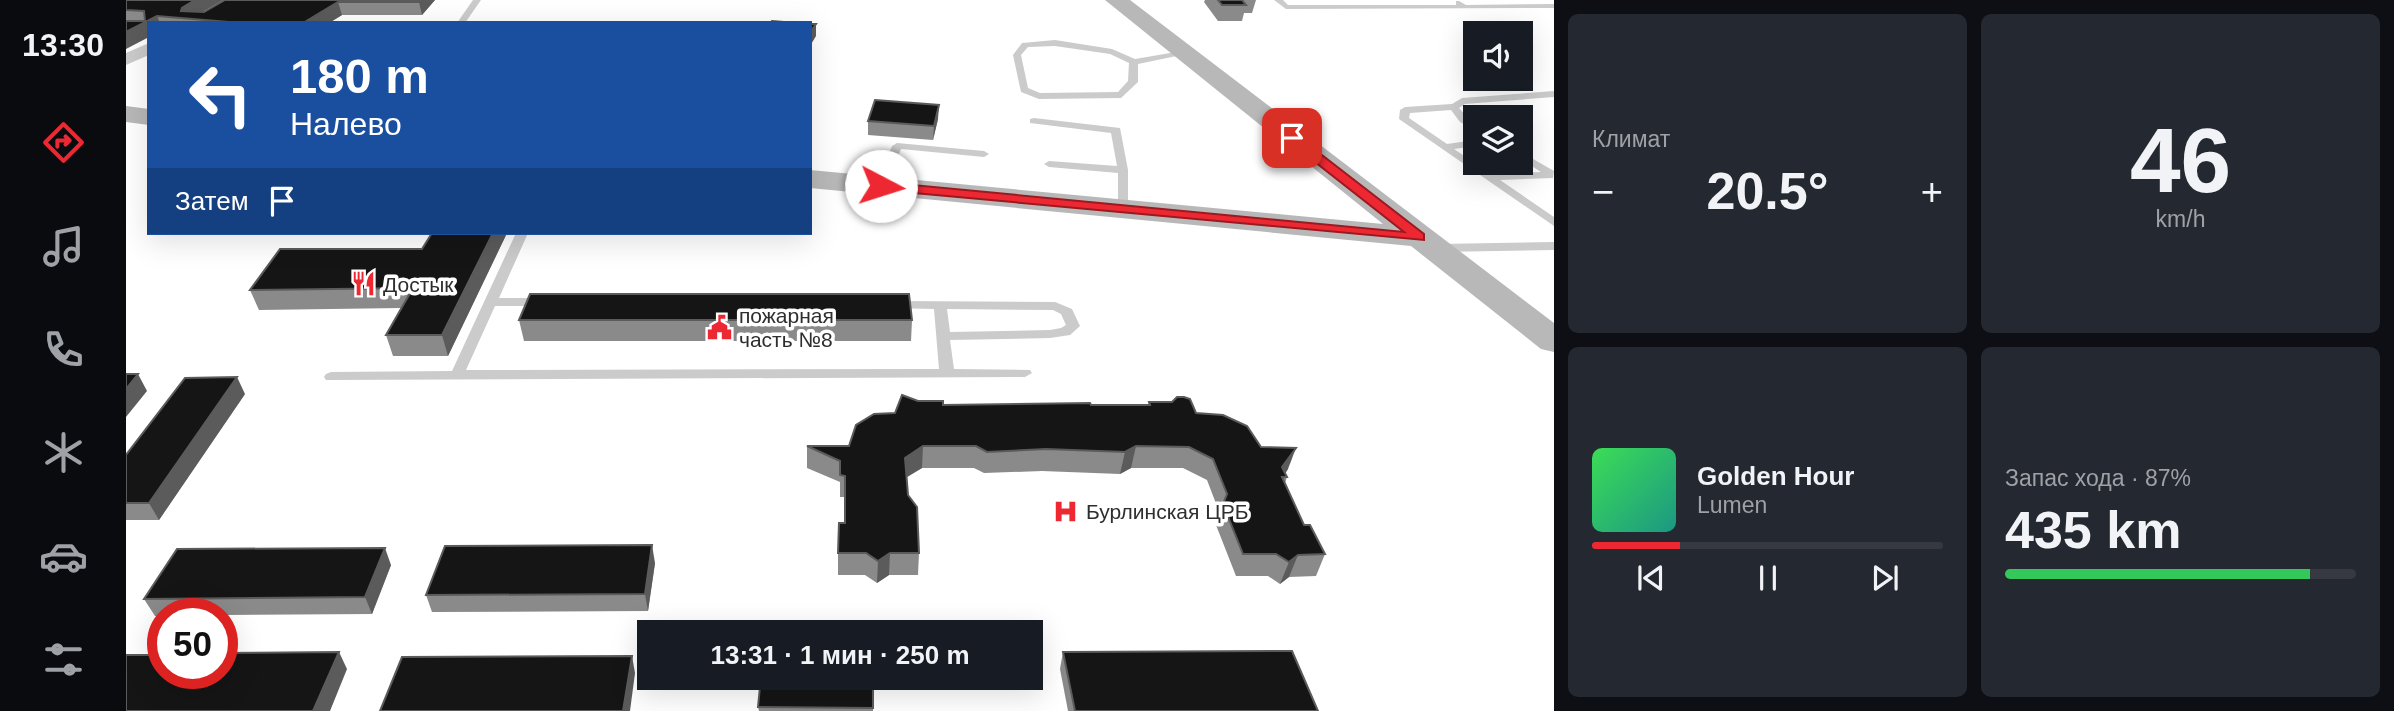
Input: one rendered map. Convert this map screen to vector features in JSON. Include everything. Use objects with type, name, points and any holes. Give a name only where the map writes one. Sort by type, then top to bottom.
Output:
[{"type":"main road","points":[[1116,0],[1554,341]]},
{"type":"main road","points":[[126,114],[147,117]]},
{"type":"main road","points":[[812,179],[1124,209],[1426,243]]},
{"type":"street","points":[[126,60],[147,49]]},
{"type":"lane","points":[[462,21],[477,0]]},
{"type":"lane","points":[[1279,0],[1286,7],[1554,6]]},
{"type":"lane","points":[[1455,0],[1464,7]]},
{"type":"lane","points":[[1134,62],[1133,82],[1121,95],[1039,96],[1024,90],[1017,55],[1025,45],[1055,43],[1112,52],[1134,62],[1182,54]]},
{"type":"lane","points":[[1552,219],[1404,119],[1405,110],[1454,107],[1462,101],[1554,94]]},
{"type":"lane","points":[[1454,107],[1463,119]]},
{"type":"lane","points":[[1034,121],[1116,130],[1123,170],[1124,209]]},
{"type":"lane","points":[[1444,147],[1463,145]]},
{"type":"lane","points":[[881,186],[897,146],[984,155]]},
{"type":"lane","points":[[1533,163],[1553,176]]},
{"type":"lane","points":[[1049,164],[1123,170]]},
{"type":"lane","points":[[1489,177],[1553,176]]},
{"type":"lane","points":[[457,375],[522,235]]},
{"type":"lane","points":[[1426,243],[1554,246]]},
{"type":"lane","points":[[493,302],[562,302]]},
{"type":"lane","points":[[884,305],[1055,306],[1067,312],[1073,326],[1065,332],[1050,334],[943,336]]},
{"type":"lane","points":[[940,305],[947,373]]},
{"type":"lane","points":[[331,377],[1025,373]]},
{"type":"building","points":[[126,0],[195,0],[181,11],[204,12],[225,0],[421,0],[338,2],[306,21],[217,21],[157,16],[126,32],[126,21],[145,21],[144,11],[126,10]]},
{"type":"building","points":[[1218,0],[1242,0],[1246,5],[1222,5]]},
{"type":"building","points":[[875,100],[939,105],[934,126],[868,121]]},
{"type":"building","points":[[431,235],[492,235],[442,335],[386,335],[413,288],[250,290],[280,249],[422,249]]},
{"type":"building","points":[[530,294],[909,294],[912,320],[519,320]]},
{"type":"building","points":[[126,374],[138,374],[126,389]]},
{"type":"building","points":[[237,377],[149,503],[126,503],[126,455],[185,378]]},
{"type":"building","points":[[902,395],[918,401],[943,401],[943,405],[1150,405],[1149,402],[1172,402],[1177,397],[1190,399],[1196,413],[1223,415],[1247,426],[1261,447],[1296,448],[1282,467],[1287,477],[1282,477],[1304,525],[1310,525],[1325,554],[1298,555],[1289,562],[1276,554],[1243,554],[1223,504],[1227,494],[1213,459],[1189,447],[1136,446],[1125,452],[1046,449],[987,452],[976,446],[923,446],[905,458],[908,495],[917,507],[919,553],[890,553],[878,561],[866,553],[838,553],[839,523],[845,523],[845,476],[840,475],[840,461],[807,446],[849,446],[856,425],[874,414],[895,413]]},
{"type":"building","points":[[652,545],[645,594],[426,595],[445,546]]},
{"type":"building","points":[[385,548],[365,597],[144,599],[177,549]]},
{"type":"building","points":[[1292,651],[1318,711],[1075,711],[1063,652]]},
{"type":"building","points":[[339,652],[313,711],[126,711],[126,655],[147,655],[147,689],[238,689],[238,653]]},
{"type":"building","points":[[632,656],[623,711],[380,711],[402,657]]},
{"type":"building","points":[[760,690],[873,690],[873,708],[758,707]]},
{"type":"place","name":"Достык","points":[[363,284]]},
{"type":"place","name":"пожарная часть №8","points":[[719,327]]},
{"type":"place","name":"Бурлинская ЦРБ","points":[[1066,511]]},
{"type":"route","points":[[881,186],[1419,237],[1292,138]]}]
